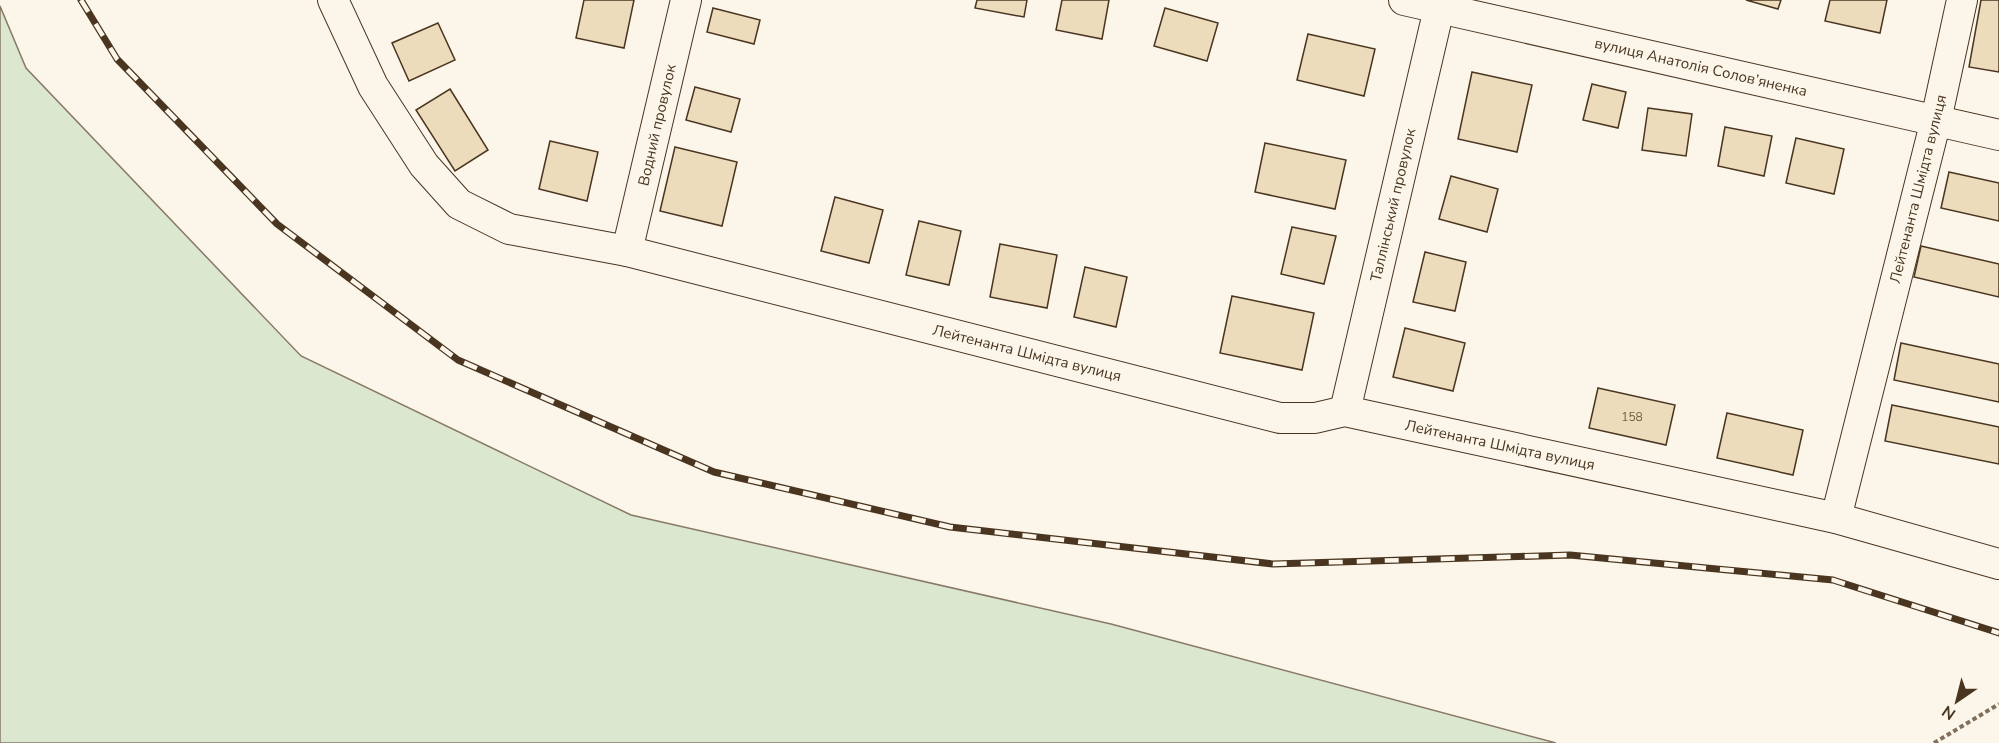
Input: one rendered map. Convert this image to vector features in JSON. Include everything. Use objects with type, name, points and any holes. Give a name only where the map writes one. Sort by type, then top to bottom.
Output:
[{"type":"street","name":"Лейтенанта Шмідта вулиця","points":[[333,0],[373,86],[424,165],[459,204],[509,229],[627,251],[1280,418],[1315,418],[1345,411],[1836,518],[1999,564]]},
{"type":"street","name":"Водний провулок","points":[[627,251],[686,0]]},
{"type":"street","name":"вулиця Анатолія Солов’яненка","points":[[1404,0],[1440,4],[1999,135]]},
{"type":"street","name":"Лейтенанта Шмідта вулиця","points":[[1836,518],[1936,120],[1962,0]]},
{"type":"street","name":"Таллінський провулок","points":[[1345,411],[1440,4]]},
{"type":"path","points":[[1934,743],[1999,704]]},
{"type":"green space","points":[[0,6],[26,68],[301,356],[631,515],[1111,624],[1556,743],[0,743]]},
{"type":"building","points":[[584,0],[634,0],[624,48],[576,38]]},
{"type":"building","points":[[977,0],[1027,0],[1024,17],[975,8]]},
{"type":"building","points":[[1062,0],[1109,0],[1102,39],[1056,30]]},
{"type":"building","points":[[1746,0],[1781,0],[1778,9]]},
{"type":"building","points":[[1830,0],[1887,0],[1880,33],[1825,21]]},
{"type":"building","points":[[1981,0],[1999,0],[1999,72],[1969,67]]},
{"type":"building","points":[[713,8],[760,20],[754,44],[707,32]]},
{"type":"building","points":[[1165,8],[1218,23],[1207,61],[1154,46]]},
{"type":"building","points":[[438,23],[455,60],[409,81],[392,43]]},
{"type":"building","points":[[1308,34],[1375,49],[1364,96],[1297,80]]},
{"type":"building","points":[[1472,72],[1532,85],[1517,152],[1458,139]]},
{"type":"building","points":[[1592,84],[1626,92],[1618,128],[1583,120]]},
{"type":"building","points":[[695,87],[740,99],[731,132],[686,120]]},
{"type":"building","points":[[450,89],[488,150],[455,171],[416,110]]},
{"type":"building","points":[[1648,108],[1692,114],[1686,156],[1642,150]]},
{"type":"building","points":[[1725,127],[1772,136],[1764,176],[1718,166]]},
{"type":"building","points":[[1796,138],[1844,149],[1834,194],[1786,183]]},
{"type":"building","points":[[550,141],[598,152],[587,201],[539,189]]},
{"type":"building","points":[[1265,143],[1346,160],[1335,209],[1255,192]]},
{"type":"building","points":[[675,147],[737,162],[722,226],[660,211]]},
{"type":"building","points":[[1949,172],[1999,183],[1999,221],[1941,208]]},
{"type":"building","points":[[1451,176],[1498,189],[1487,232],[1439,219]]},
{"type":"building","points":[[835,197],[883,210],[869,263],[821,251]]},
{"type":"building","points":[[919,221],[961,231],[949,285],[906,275]]},
{"type":"building","points":[[1292,227],[1336,236],[1324,284],[1281,274]]},
{"type":"building","points":[[1000,244],[1057,255],[1047,308],[990,297]]},
{"type":"building","points":[[1921,246],[1999,264],[1999,297],[1914,277]]},
{"type":"building","points":[[1425,252],[1466,262],[1455,311],[1413,302]]},
{"type":"building","points":[[1085,267],[1127,277],[1116,327],[1074,317]]},
{"type":"building","points":[[1232,296],[1314,313],[1302,370],[1220,353]]},
{"type":"building","points":[[1405,328],[1465,343],[1453,391],[1393,377]]},
{"type":"building","points":[[1901,343],[1999,364],[1999,402],[1894,380]]},
{"type":"building","points":[[1598,388],[1675,405],[1666,445],[1589,428]]},
{"type":"building","points":[[1892,405],[1999,427],[1999,464],[1885,441]]},
{"type":"building","points":[[1727,413],[1803,430],[1793,475],[1717,458]]},
{"type":"railway","points":[[81,0],[117,59],[277,224],[458,360],[714,472],[950,527],[1273,564],[1570,555],[1833,580],[1999,633]]}]
